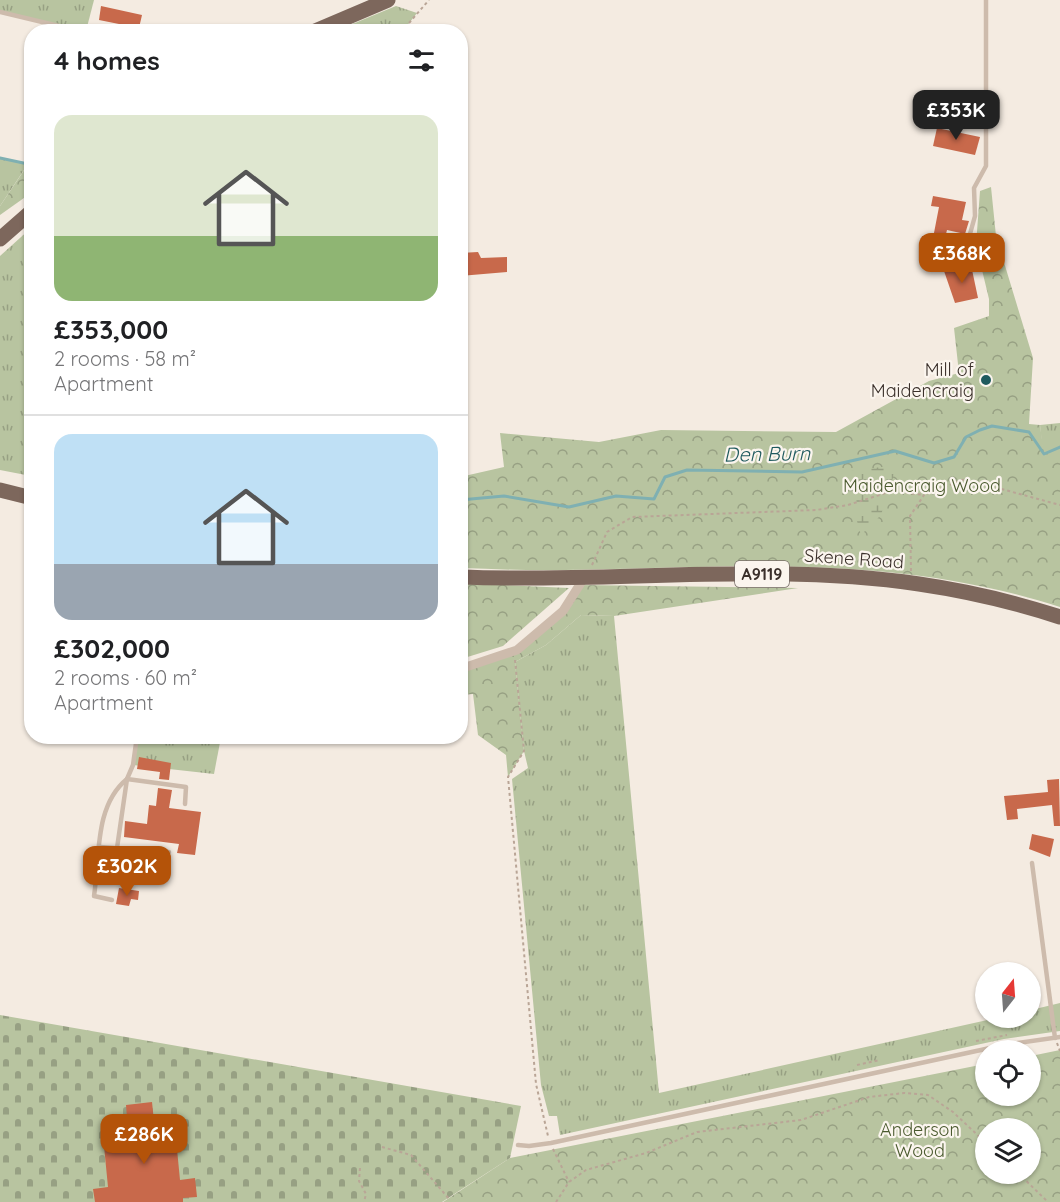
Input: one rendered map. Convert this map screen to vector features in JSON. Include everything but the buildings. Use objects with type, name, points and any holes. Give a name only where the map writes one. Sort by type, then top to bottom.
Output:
[{"type":"main road","points":[[332,24],[388,0]]},
{"type":"main road","points":[[0,239],[24,218]]},
{"type":"main road","points":[[0,490],[24,496]]},
{"type":"main road","name":"Skene Road","points":[[468,577],[587,574],[829,576],[918,583],[1018,604],[1060,617]]},
{"type":"street","points":[[468,666],[514,651],[563,611],[587,574]]},
{"type":"lane","points":[[968,241],[975,216],[974,188],[986,166],[986,0]]},
{"type":"lane","points":[[0,12],[50,24]]},
{"type":"lane","points":[[117,848],[127,779],[133,765],[135,744]]},
{"type":"lane","points":[[112,900],[94,896],[109,799],[115,789],[127,779],[186,787],[185,804]]},
{"type":"lane","points":[[100,847],[169,852]]},
{"type":"lane","points":[[518,1145],[550,1143],[1004,1045],[1058,1038],[1032,863]]},
{"type":"path","points":[[408,24],[429,0]]},
{"type":"path","points":[[587,574],[607,532],[632,517],[816,510],[848,505],[892,492],[924,495],[965,479],[1060,505]]},
{"type":"path","points":[[911,573],[910,516],[924,495]]},
{"type":"path","points":[[514,651],[524,751],[508,776],[536,1084],[550,1143],[569,1182]]},
{"type":"path","points":[[981,1040],[1007,1035]]},
{"type":"path","points":[[857,1065],[880,1060]]},
{"type":"path","points":[[556,1202],[569,1182],[586,1170],[646,1153],[697,1132],[801,1120],[869,1097],[904,1093],[928,1095],[953,1112],[975,1133]]},
{"type":"path","points":[[382,1147],[411,1155],[450,1200]]},
{"type":"path","points":[[360,1168],[359,1181],[366,1194],[364,1202]]},
{"type":"path","points":[[1029,1184],[1048,1202]]},
{"type":"green space","points":[[0,0],[94,0],[88,24],[56,24],[0,11]]},
{"type":"green space","points":[[396,6],[417,13],[408,24],[352,24]]},
{"type":"green space","points":[[0,158],[24,163],[24,170],[0,206]]},
{"type":"green space","points":[[24,170],[24,198],[0,215],[0,206]]},
{"type":"green space","name":"Maidencraig Wood","points":[[991,187],[996,236],[1033,358],[1029,424],[1040,425],[1044,454],[1060,447],[1060,607],[998,590],[936,578],[814,567],[552,570],[468,568],[468,475],[504,467],[500,433],[599,442],[661,430],[836,432],[929,381],[959,373],[954,328],[989,316],[989,299],[976,245],[980,191]]},
{"type":"green space","points":[[24,234],[24,475],[0,470],[0,256]]},
{"type":"green space","points":[[1060,423],[1060,502],[1043,454],[1040,425]]},
{"type":"green space","points":[[897,465],[881,515],[861,535],[843,472]]},
{"type":"green space","points":[[468,583],[569,588],[503,646],[468,657]]},
{"type":"green space","points":[[580,585],[798,588],[614,616],[581,615],[546,645],[515,662],[524,751],[508,777],[506,755],[478,735],[473,694],[468,694],[468,667],[514,651],[563,611]]},
{"type":"green space","points":[[581,615],[614,616],[659,1093],[975,1023],[975,1028],[1041,1028],[1041,1008],[1060,1003],[1060,1031],[999,1040],[975,1040],[975,1045],[560,1135],[557,1116],[549,1116],[541,1085],[512,779],[528,768],[524,751],[515,662],[546,645]]},
{"type":"green space","points":[[136,744],[220,744],[214,774],[133,765]]},
{"type":"green space","points":[[0,1015],[521,1106],[510,1158],[442,1202],[0,1202]]},
{"type":"green space","name":"Anderson Wood","points":[[1060,1050],[1060,1202],[443,1202],[510,1158],[975,1066],[975,1106],[1041,1106],[1041,1054]]},
{"type":"waterway","name":"Den Burn","points":[[0,158],[24,163]]},
{"type":"waterway","name":"Den Burn","points":[[468,499],[504,496],[569,507],[616,496],[654,499],[665,477],[687,470],[802,472],[895,451],[934,463],[954,457],[966,437],[992,426],[1029,432],[1044,454],[1060,447]]},
{"type":"place","name":"Mill of Maidencraig","points":[[986,380]]}]
